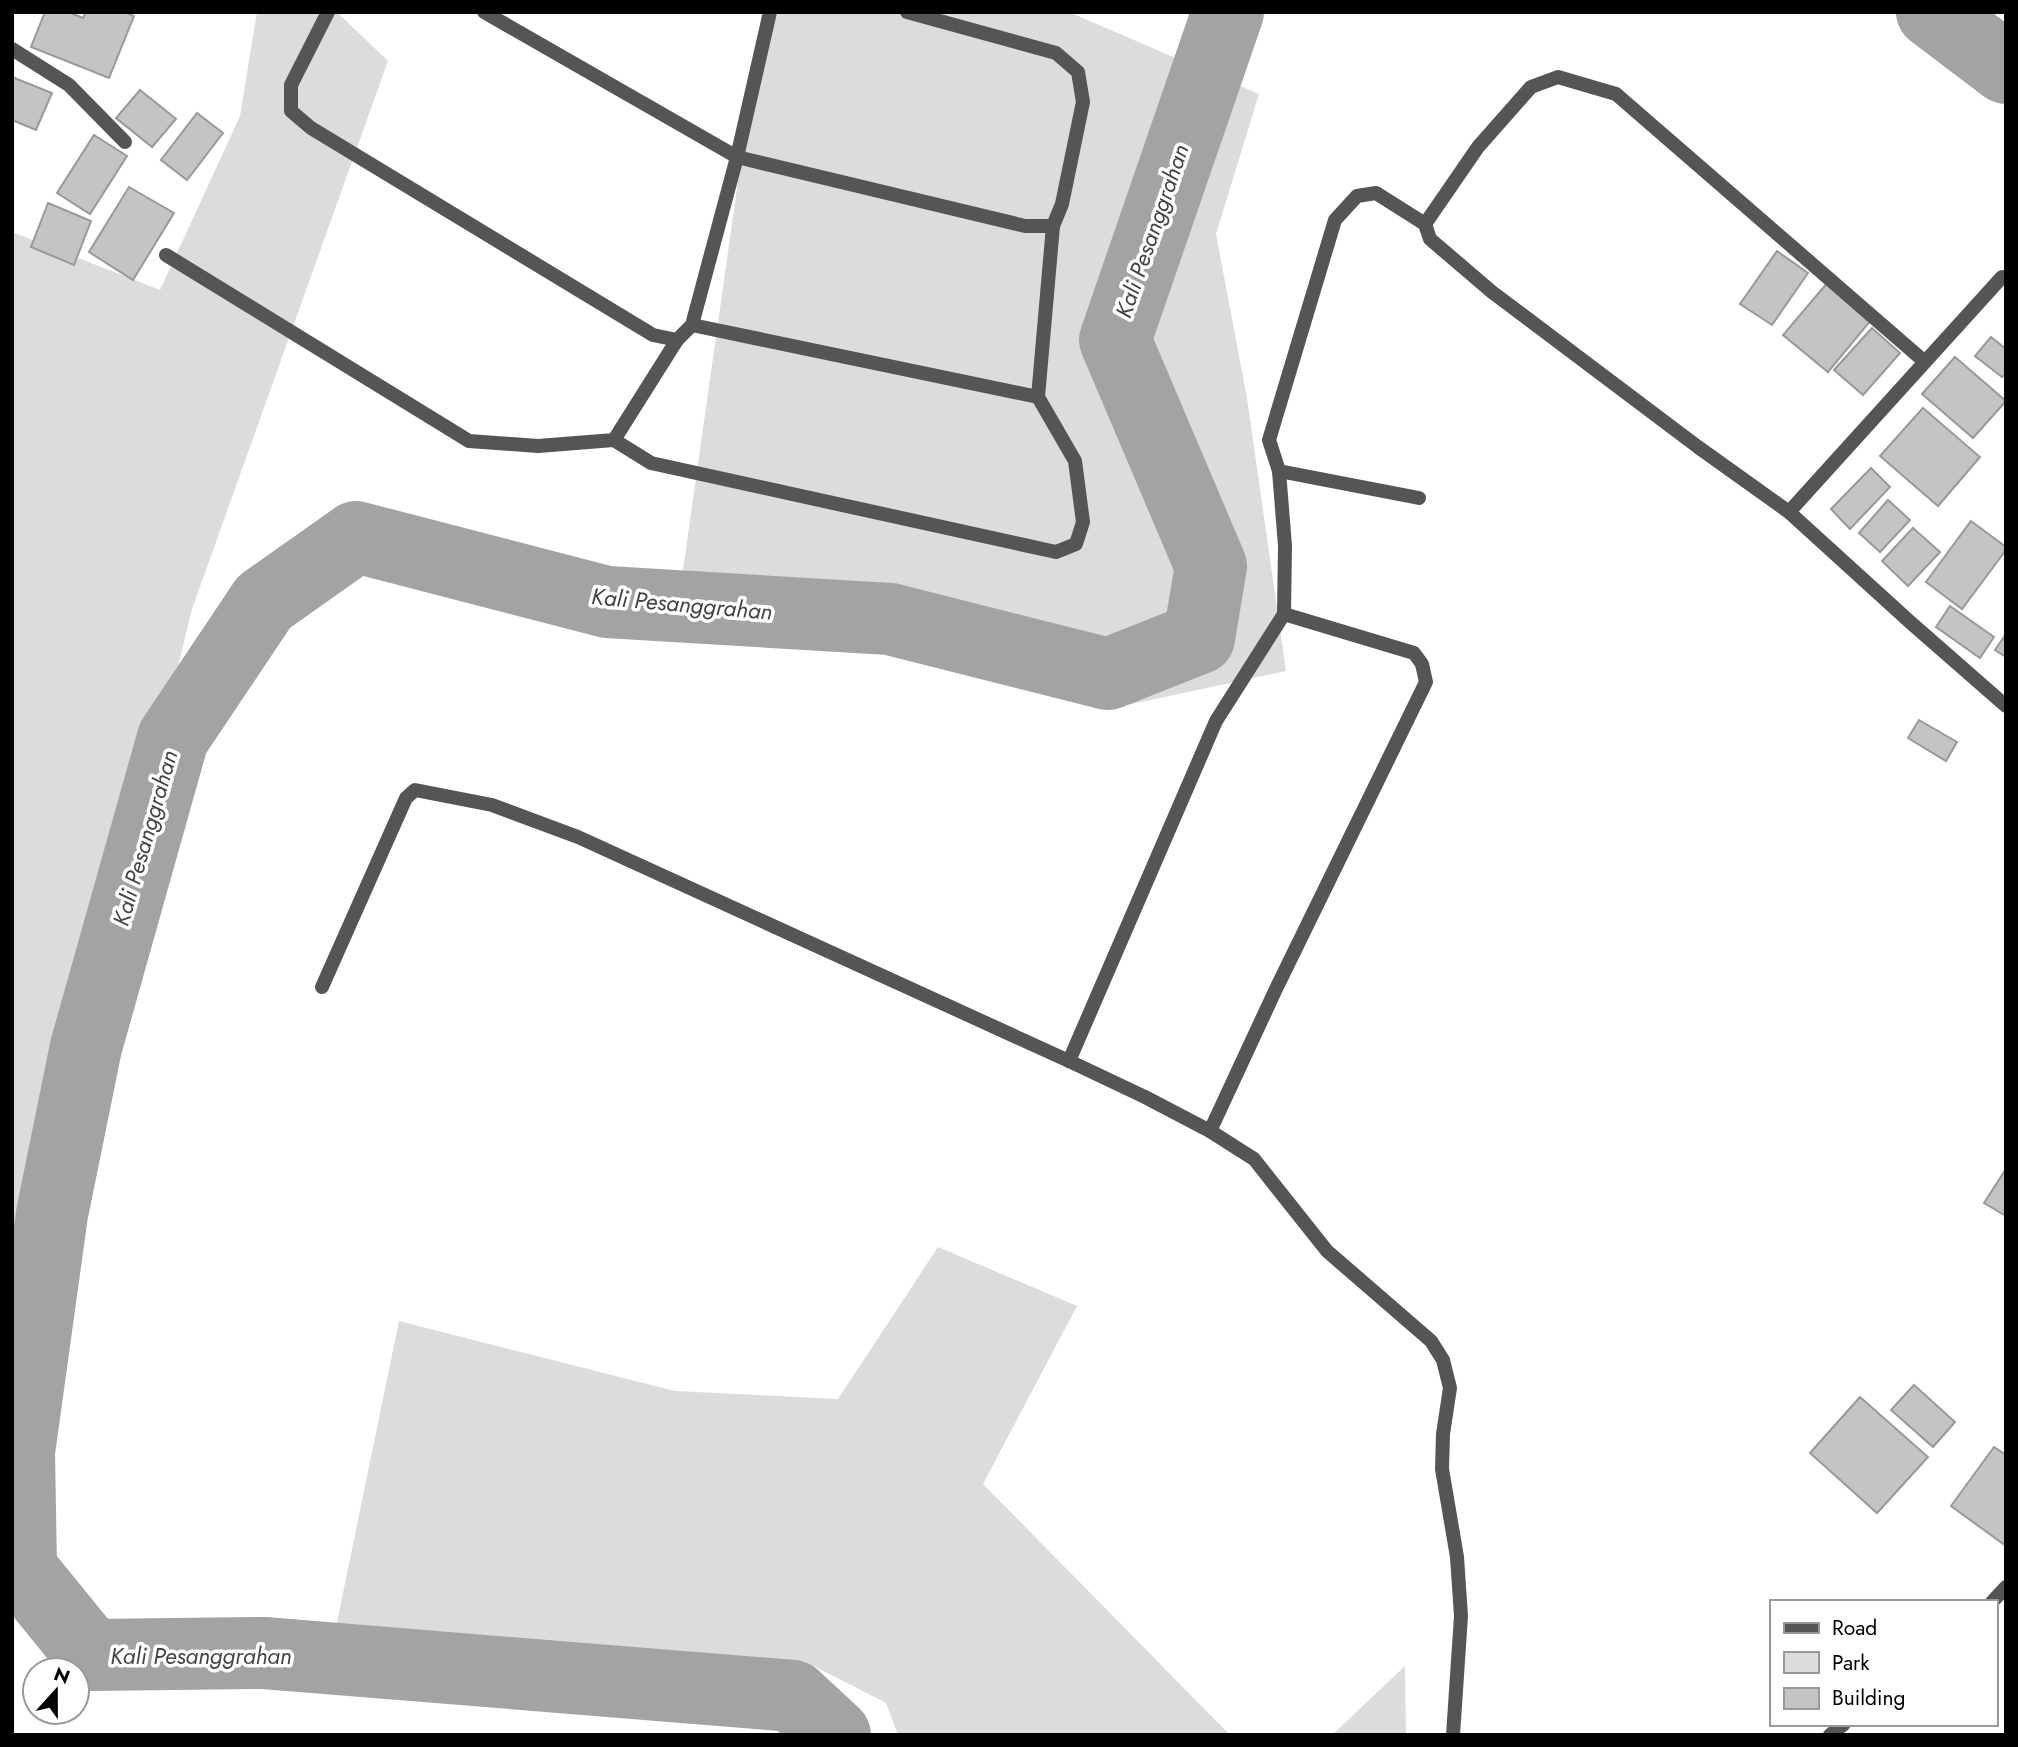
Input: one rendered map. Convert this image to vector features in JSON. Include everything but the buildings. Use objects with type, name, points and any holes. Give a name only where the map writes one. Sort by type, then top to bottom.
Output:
[{"type":"street","points":[[328,12],[291,85],[291,111],[311,128],[653,335],[677,340]]},
{"type":"street","points":[[484,12],[737,157],[1025,226],[1053,226]]},
{"type":"street","points":[[614,440],[677,340],[692,325],[737,157],[770,12]]},
{"type":"street","points":[[166,255],[469,441],[538,446],[614,440],[651,463],[1056,552],[1076,544],[1083,522],[1075,460],[1038,397],[1053,226],[1062,204],[1083,102],[1078,72],[1056,53],[907,12]]},
{"type":"street","points":[[12,49],[69,85],[125,142]]},
{"type":"street","points":[[1425,224],[1478,147],[1531,86],[1558,77],[1616,93],[1925,362]]},
{"type":"street","points":[[1069,1061],[1216,721],[1284,614],[1285,546],[1279,471],[1269,440],[1335,220],[1357,196],[1376,193],[1425,224],[1430,239],[1492,292],[1789,512],[2006,706]]},
{"type":"street","points":[[1789,512],[2002,277]]},
{"type":"street","points":[[692,325],[1038,397]]},
{"type":"street","points":[[1279,471],[1419,498]]},
{"type":"street","points":[[1210,1131],[1426,681],[1422,664],[1414,653],[1284,614]]},
{"type":"street","points":[[322,987],[406,798],[415,790],[492,805],[578,837],[1145,1097],[1210,1131],[1254,1160],[1327,1251],[1431,1341],[1443,1360],[1450,1388],[1443,1434],[1442,1469],[1457,1557],[1461,1616],[1453,1735]]},
{"type":"street","points":[[1994,1600],[2006,1587]]},
{"type":"green space","points":[[257,12],[337,12],[388,61],[192,609],[32,1266],[12,1661],[12,232],[160,290],[240,116]]},
{"type":"green space","points":[[762,12],[1069,12],[1259,94],[1216,234],[1247,398],[1286,671],[1113,708],[678,605]]},
{"type":"green space","points":[[938,1247],[1077,1306],[983,1484],[1230,1735],[898,1735],[886,1703],[804,1661],[679,1693],[330,1656],[399,1321],[675,1391],[838,1399]]},
{"type":"green space","points":[[1405,1666],[1406,1735],[1332,1735]]},
{"type":"waterway","name":"Kali Pesanggrahan","points":[[835,1735],[793,1696],[264,1653],[91,1655],[21,1569],[19,1452],[52,1214],[86,1047],[173,738],[264,602],[356,537],[607,602],[890,619],[1108,674],[1199,638],[1211,566],[1115,340],[1228,12]]},
{"type":"waterway","name":"Kali Pesanggrahan","points":[[1932,12],[2006,68]]}]
